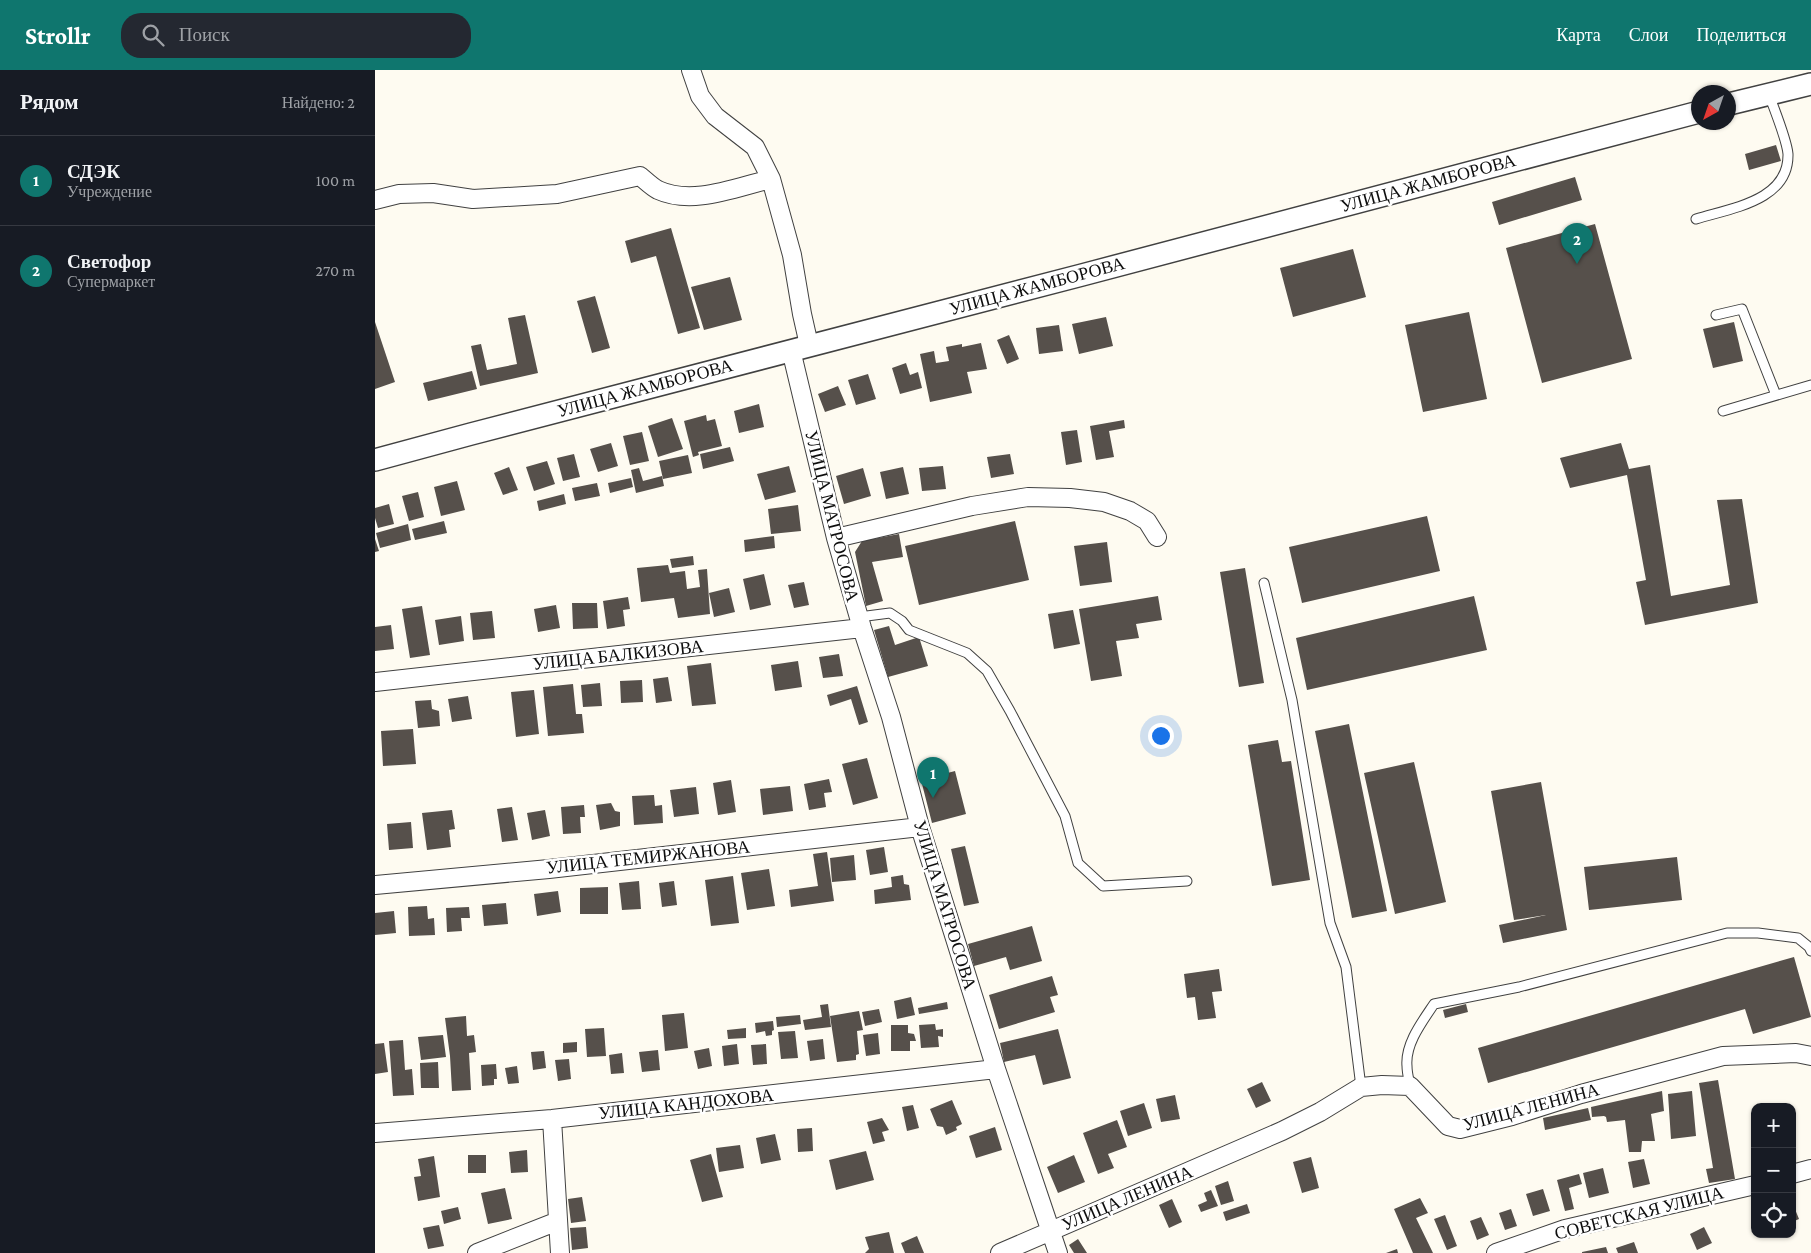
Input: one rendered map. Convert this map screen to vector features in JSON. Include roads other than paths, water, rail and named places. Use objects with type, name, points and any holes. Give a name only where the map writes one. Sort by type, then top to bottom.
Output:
[{"type":"street","name":"УЛИЦА МАТРОСОВА","points":[[691,70],[700,96],[715,116],[755,147],[771,179],[792,255],[800,348],[836,538],[860,622],[891,717],[920,827],[996,1069],[1058,1253]]},
{"type":"street","points":[[1736,102],[1811,84]]},
{"type":"street","name":"УЛИЦА ЖАМБОРОВА","points":[[375,460],[1691,114]]},
{"type":"street","points":[[375,200],[399,194],[433,194],[473,199],[557,194],[639,176],[657,189],[681,196],[713,194],[771,179]]},
{"type":"street","points":[[836,538],[972,506],[1028,497],[1070,498],[1104,502],[1130,511],[1147,522],[1157,537]]},
{"type":"street","name":"УЛИЦА БАЛКИЗОВА","points":[[375,682],[860,622]]},
{"type":"street","name":"УЛИЦА ТЕМИРЖАНОВА","points":[[375,885],[549,869],[920,827]]},
{"type":"street","name":"УЛИЦА ЛЕНИНА","points":[[1410,1086],[1449,1126],[1460,1129],[1723,1056],[1796,1053],[1811,1056]]},
{"type":"street","name":"УЛИЦА КАНДОХОВА","points":[[375,1133],[552,1119],[996,1069]]},
{"type":"street","points":[[1361,1086],[1410,1086]]},
{"type":"street","name":"УЛИЦА ЛЕНИНА","points":[[1001,1253],[1282,1131],[1320,1112],[1361,1086]]},
{"type":"street","points":[[552,1119],[560,1253]]},
{"type":"street","points":[[1796,1173],[1811,1169]]},
{"type":"street","name":"СОВЕТСКАЯ УЛИЦА","points":[[1496,1253],[1565,1229],[1751,1186]]},
{"type":"street","points":[[477,1253],[558,1221]]},
{"type":"lane","points":[[1696,219],[1754,200],[1771,192],[1780,182],[1786,171],[1788,152],[1768,94]]},
{"type":"lane","points":[[1716,314],[1743,309],[1776,395]]},
{"type":"lane","points":[[1723,411],[1811,385]]},
{"type":"lane","points":[[1264,583],[1292,700],[1330,924],[1346,967],[1361,1086]]},
{"type":"lane","points":[[860,622],[890,614],[902,621],[909,630],[967,653],[987,671],[1065,816],[1078,863],[1103,886],[1187,881]]},
{"type":"lane","points":[[1410,1086],[1406,1065],[1411,1045],[1421,1023],[1434,1004],[1519,987],[1727,933],[1759,933],[1797,938],[1809,947],[1811,951]]},
{"type":"place","name":"Светофор","points":[[1577,264]]},
{"type":"place","name":"СДЭК","points":[[933,798]]}]
